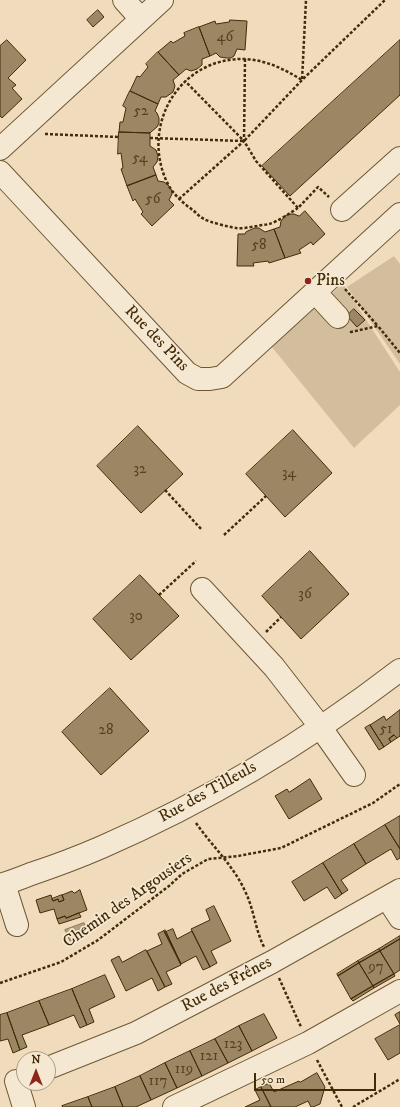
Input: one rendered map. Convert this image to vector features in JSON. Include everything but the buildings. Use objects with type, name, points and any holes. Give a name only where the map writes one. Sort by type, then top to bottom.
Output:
[{"type":"street","points":[[124,0],[142,19]]},
{"type":"street","points":[[0,149],[162,0]]},
{"type":"street","points":[[342,210],[400,158]]},
{"type":"street","name":"Rue des Pins","points":[[0,172],[187,373],[198,379],[222,377],[400,214]]},
{"type":"street","points":[[315,292],[338,317]]},
{"type":"street","points":[[202,589],[274,666],[354,775]]},
{"type":"street","name":"Rue des Tilleuls","points":[[2,884],[71,860],[137,831],[188,805],[252,770],[320,727],[400,670]]},
{"type":"street","points":[[2,884],[17,925]]},
{"type":"street","points":[[394,894],[400,918]]},
{"type":"street","name":"Rue des Frênes","points":[[56,1065],[136,1033],[272,962],[394,894]]},
{"type":"street","points":[[174,1107],[308,1043],[400,991]]},
{"type":"street","points":[[13,1081],[24,1107]]},
{"type":"path","points":[[302,80],[306,0]]},
{"type":"path","points":[[179,200],[244,141],[302,80],[385,0]]},
{"type":"path","points":[[302,80],[286,70],[266,62],[245,59],[223,61],[203,69],[185,81],[171,98],[162,117],[158,138],[159,160],[166,181],[179,200],[205,220],[237,228],[269,224],[298,208],[318,186],[342,210]]},
{"type":"path","points":[[244,141],[245,59]]},
{"type":"path","points":[[185,81],[244,141],[256,161],[298,208]]},
{"type":"path","points":[[17,133],[119,137]]},
{"type":"path","points":[[150,138],[244,141]]},
{"type":"path","points":[[333,276],[400,353]]},
{"type":"path","points":[[338,317],[352,332],[378,326]]},
{"type":"path","points":[[165,490],[202,530]]},
{"type":"path","points":[[224,535],[266,496]]},
{"type":"path","points":[[160,595],[196,561]]},
{"type":"path","name":"Chemin des Argousiers","points":[[0,983],[61,962],[98,940],[169,886],[182,874],[208,859],[238,856],[280,848],[373,804],[400,784]]},
{"type":"path","points":[[353,1107],[400,1079]]},
{"type":"shaded area","points":[[394,256],[400,264],[400,364],[347,287]]},
{"type":"shaded area","points":[[343,284],[400,372],[400,405],[354,448],[271,346]]},
{"type":"shaded area","points":[[84,923],[89,934],[70,941],[65,930]]},
{"type":"place","name":"Pins","points":[[308,281]]}]
